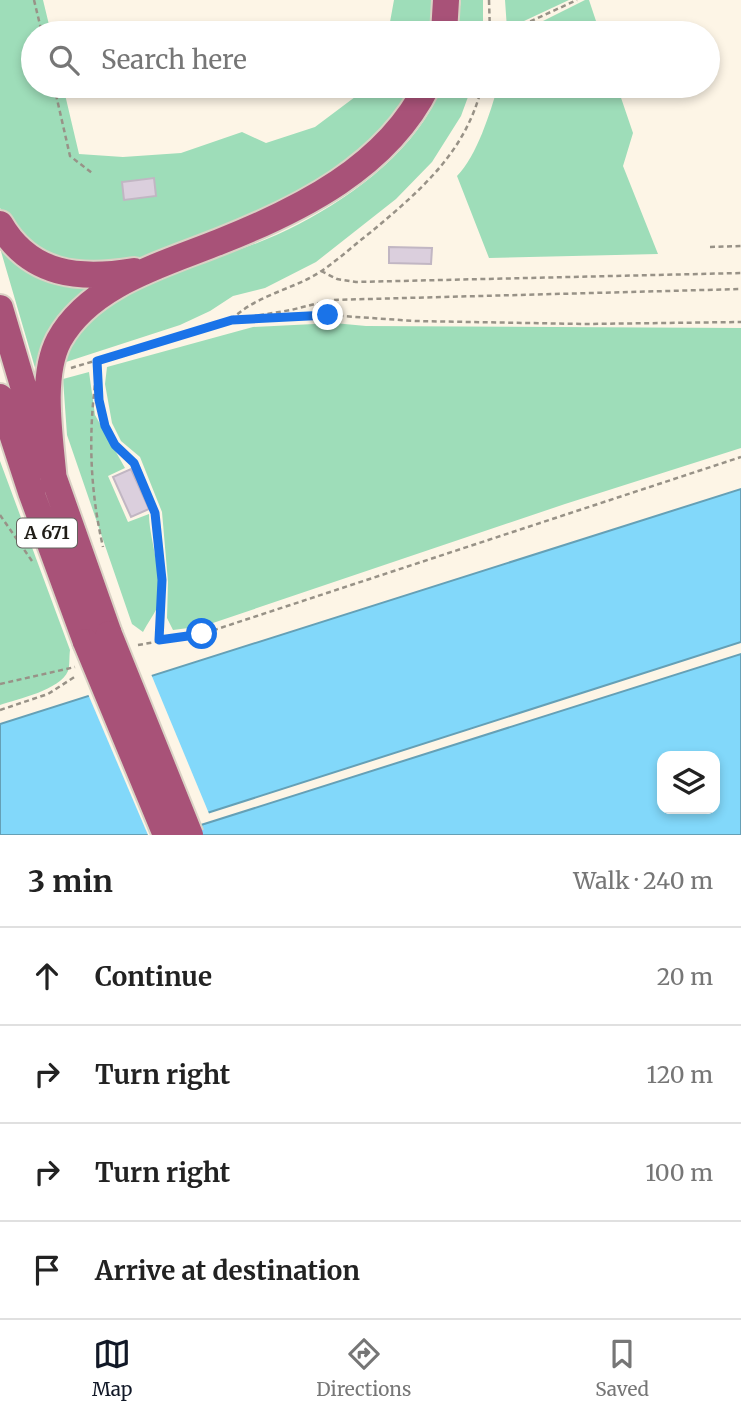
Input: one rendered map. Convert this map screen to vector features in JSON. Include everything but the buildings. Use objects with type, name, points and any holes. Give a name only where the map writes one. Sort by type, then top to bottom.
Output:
[{"type":"highway","points":[[445,21],[446,0]]},
{"type":"highway","points":[[54,483],[48,388],[58,341],[74,320],[104,294],[146,269],[265,223],[341,180],[373,156],[397,132],[421,98]]},
{"type":"highway","points":[[0,224],[23,253],[45,267],[70,274],[100,276],[146,269]]},
{"type":"highway","name":"A 671","points":[[0,307],[54,483],[94,647],[190,835]]},
{"type":"highway","name":"A 671","points":[[0,397],[4,418],[166,835]]},
{"type":"path","points":[[34,0],[39,21]]},
{"type":"path","points":[[489,0],[490,21]]},
{"type":"path","points":[[531,21],[577,0]]},
{"type":"path","points":[[57,98],[70,156],[92,173]]},
{"type":"path","points":[[232,320],[251,304],[292,287],[321,271],[408,201],[442,166],[463,136],[477,98]]},
{"type":"path","points":[[710,247],[741,246]]},
{"type":"path","points":[[321,271],[337,279],[356,282],[741,272]]},
{"type":"path","points":[[68,369],[232,320],[331,300],[741,289]]},
{"type":"path","points":[[232,320],[328,315],[428,322],[741,322]]},
{"type":"path","points":[[97,361],[99,400],[105,426],[115,445],[134,463],[155,513],[162,580],[159,640],[202,634],[741,457]]},
{"type":"path","points":[[97,372],[90,451],[94,509],[105,559]]},
{"type":"path","points":[[0,684],[94,647]]},
{"type":"green space","points":[[0,0],[43,0],[48,21],[21,21],[21,98],[66,98],[79,154],[123,157],[181,153],[242,132],[266,143],[315,127],[354,98],[410,98],[345,168],[279,205],[152,256],[105,266],[58,262],[22,242],[0,208]]},
{"type":"green space","points":[[394,0],[435,0],[432,21],[390,21]]},
{"type":"green space","points":[[461,0],[483,0],[483,21],[458,21]]},
{"type":"green space","points":[[505,0],[569,0],[524,21],[506,21]]},
{"type":"green space","points":[[589,0],[596,21],[543,21]]},
{"type":"green space","points":[[436,98],[468,98],[461,116],[432,162],[396,199],[316,262],[265,288],[233,296],[210,311],[180,325],[66,362],[67,350],[77,329],[119,299],[169,275],[274,236],[321,212],[363,184],[418,130]]},
{"type":"green space","points":[[494,98],[621,98],[633,133],[623,166],[658,254],[489,258],[457,176],[477,146]]},
{"type":"green space","points":[[0,235],[106,285],[40,385],[0,248]]},
{"type":"green space","points":[[334,323],[366,326],[741,328],[741,448],[565,504],[204,626],[173,630],[167,618],[168,582],[162,512],[140,457],[121,441],[112,423],[105,384],[107,367],[253,327]]},
{"type":"green space","points":[[89,372],[95,415],[125,468],[108,476],[128,522],[149,514],[160,587],[157,608],[143,632],[132,624],[67,435],[63,379]]},
{"type":"green space","points":[[0,461],[70,650],[69,667],[64,678],[48,689],[0,705]]},
{"type":"water","points":[[741,489],[741,642],[204,814],[152,835],[0,835],[0,724]]},
{"type":"water","points":[[741,654],[741,835],[178,835],[201,825]]},
{"type":"pier","points":[[151,674],[210,816],[161,835],[148,835],[88,694]]},
{"type":"route","points":[[202,634],[159,640],[162,580],[155,513],[134,463],[115,445],[105,426],[99,400],[97,361],[232,320],[328,315]]}]
